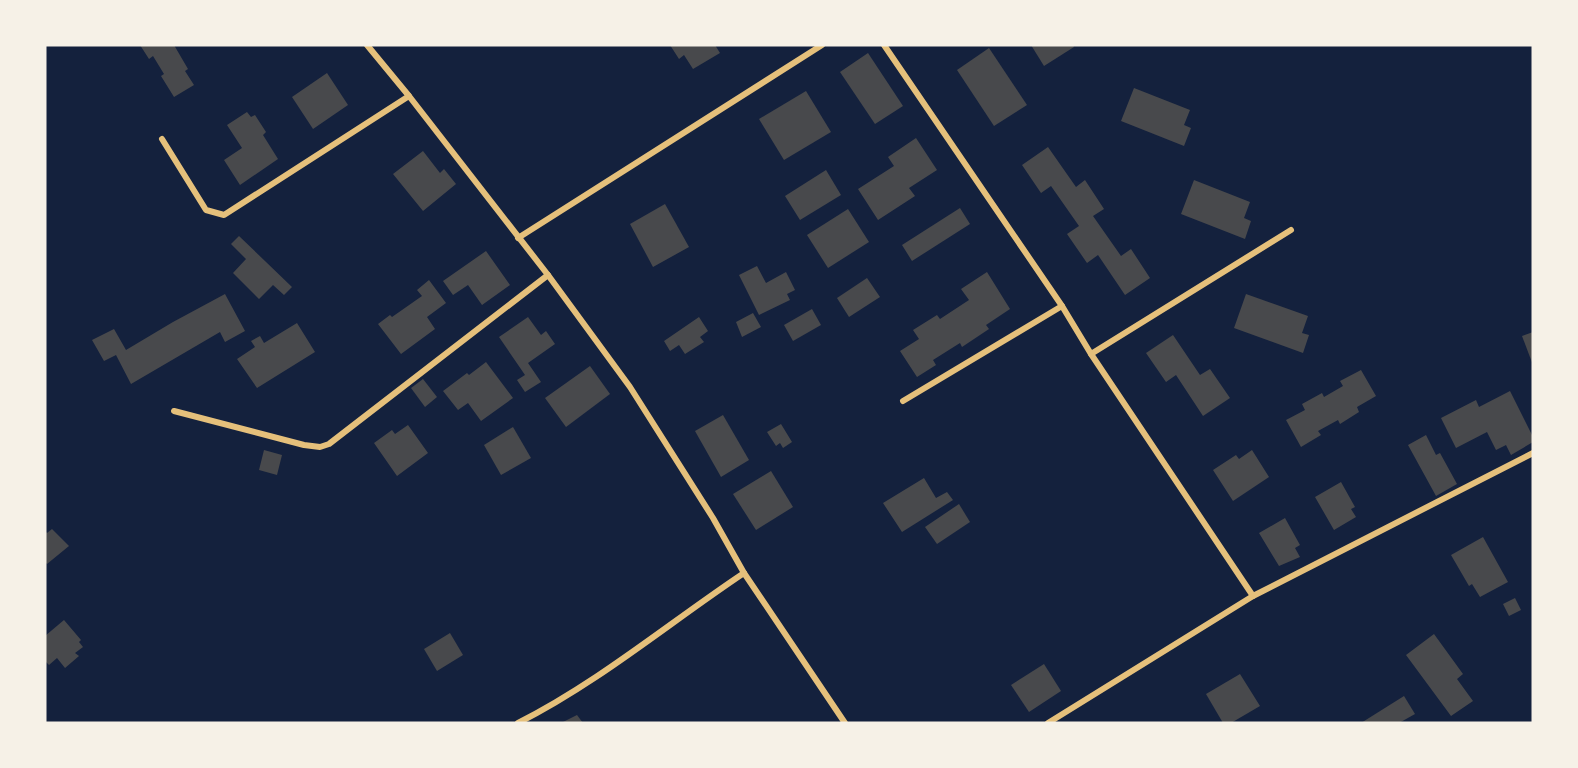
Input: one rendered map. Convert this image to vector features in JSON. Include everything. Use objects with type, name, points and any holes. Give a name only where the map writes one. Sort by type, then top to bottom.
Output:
[{"type":"street","points":[[367,45],[548,275],[630,387],[713,518],[744,573],[846,723]]},
{"type":"street","points":[[518,238],[822,45]]},
{"type":"street","points":[[884,45],[1062,306],[1091,354],[1253,596]]},
{"type":"street","points":[[162,139],[206,210],[224,215],[409,96]]},
{"type":"street","points":[[1091,354],[1291,230]]},
{"type":"street","points":[[174,411],[304,445],[320,447],[329,444],[548,275]]},
{"type":"street","points":[[903,402],[1062,306]]},
{"type":"street","points":[[1048,723],[1253,596],[1533,453]]},
{"type":"street","points":[[518,723],[539,713],[606,670],[744,573]]},
{"type":"building","points":[[140,45],[174,45],[194,85],[174,97],[161,76],[164,74],[153,56],[149,59]]},
{"type":"building","points":[[670,45],[715,45],[720,53],[693,69],[684,55],[679,59]]},
{"type":"building","points":[[1031,45],[1073,45],[1074,47],[1044,66]]},
{"type":"building","points":[[989,48],[1027,105],[994,126],[957,70]]},
{"type":"building","points":[[868,53],[903,106],[875,124],[840,72]]},
{"type":"building","points":[[327,73],[348,105],[313,129],[292,97]]},
{"type":"building","points":[[1134,88],[1190,110],[1184,125],[1191,128],[1184,146],[1121,121]]},
{"type":"building","points":[[806,91],[831,132],[784,160],[759,119]]},
{"type":"building","points":[[247,112],[251,117],[255,115],[266,132],[263,135],[278,159],[240,185],[224,160],[242,148],[227,125]]},
{"type":"building","points":[[916,138],[937,170],[909,188],[915,196],[878,220],[858,189],[894,166],[888,157]]},
{"type":"building","points":[[1048,147],[1076,187],[1085,180],[1104,209],[1093,216],[1121,256],[1131,249],[1150,278],[1125,295],[1098,255],[1087,263],[1067,234],[1079,226],[1051,186],[1041,193],[1022,165]]},
{"type":"building","points":[[423,151],[440,173],[444,169],[456,184],[423,211],[393,174]]},
{"type":"building","points":[[826,170],[841,195],[800,220],[785,196]]},
{"type":"building","points":[[1194,180],[1250,202],[1244,218],[1251,221],[1245,239],[1181,214]]},
{"type":"building","points":[[665,204],[689,247],[653,267],[630,224]]},
{"type":"building","points":[[960,208],[970,224],[912,261],[902,245]]},
{"type":"building","points":[[848,209],[869,242],[828,268],[807,235]]},
{"type":"building","points":[[239,236],[292,287],[284,295],[273,285],[259,299],[233,273],[246,259],[231,244]]},
{"type":"building","points":[[486,251],[510,285],[482,305],[468,285],[453,295],[443,281]]},
{"type":"building","points":[[757,266],[766,283],[786,272],[795,290],[787,294],[790,300],[759,315],[739,275]]},
{"type":"building","points":[[987,272],[1010,309],[986,325],[989,329],[962,347],[960,343],[933,360],[936,365],[917,377],[900,351],[919,339],[913,330],[937,315],[940,319],[969,300],[961,289]]},
{"type":"building","points":[[867,278],[880,297],[849,317],[837,298]]},
{"type":"building","points":[[429,280],[446,303],[427,317],[435,329],[401,354],[378,324],[422,296],[417,290]]},
{"type":"building","points":[[225,294],[245,331],[225,342],[220,332],[131,384],[116,355],[104,361],[92,340],[114,329],[126,350]]},
{"type":"building","points":[[1246,294],[1308,316],[1302,333],[1309,335],[1303,353],[1234,328]]},
{"type":"building","points":[[812,309],[821,325],[793,341],[784,325]]},
{"type":"building","points":[[753,313],[761,327],[742,337],[736,322]]},
{"type":"building","points":[[528,317],[541,335],[546,331],[555,344],[528,363],[541,382],[525,392],[517,380],[525,375],[499,337]]},
{"type":"building","points":[[699,317],[708,331],[700,337],[704,342],[685,354],[679,345],[670,351],[664,341]]},
{"type":"building","points":[[297,323],[315,352],[257,388],[237,359],[255,347],[251,341],[260,336],[264,343]]},
{"type":"building","points":[[1533,332],[1533,365],[1522,336]]},
{"type":"building","points":[[1173,335],[1200,375],[1210,369],[1230,398],[1203,416],[1176,375],[1166,382],[1146,353]]},
{"type":"building","points":[[486,362],[513,398],[481,421],[468,403],[458,410],[443,391]]},
{"type":"building","points":[[590,366],[610,394],[566,427],[545,398]]},
{"type":"building","points":[[1361,370],[1376,396],[1357,407],[1359,412],[1340,424],[1338,420],[1318,431],[1321,435],[1301,447],[1286,420],[1305,410],[1302,404],[1322,393],[1324,397],[1343,386],[1340,381]]},
{"type":"building","points":[[423,379],[437,397],[425,407],[411,388]]},
{"type":"building","points":[[1510,391],[1533,437],[1533,442],[1511,455],[1506,445],[1496,450],[1487,432],[1456,448],[1441,418],[1476,400],[1479,407]]},
{"type":"building","points":[[723,415],[749,460],[721,477],[695,431]]},
{"type":"building","points":[[781,424],[792,442],[783,448],[780,443],[776,446],[767,432]]},
{"type":"building","points":[[408,425],[428,453],[397,476],[374,443],[392,430],[395,434]]},
{"type":"building","points":[[513,427],[531,458],[501,475],[484,445]]},
{"type":"building","points":[[1426,435],[1436,455],[1440,453],[1457,484],[1436,496],[1408,445]]},
{"type":"building","points":[[264,450],[282,455],[277,475],[259,470]]},
{"type":"building","points":[[1252,450],[1269,477],[1233,501],[1213,470],[1236,455],[1239,459]]},
{"type":"building","points":[[771,471],[793,507],[756,530],[733,494]]},
{"type":"building","points":[[924,478],[936,498],[947,492],[953,500],[902,532],[883,503]]},
{"type":"building","points":[[1341,482],[1355,507],[1351,509],[1356,517],[1334,530],[1315,497]]},
{"type":"building","points":[[959,504],[970,522],[937,544],[925,527]]},
{"type":"building","points":[[1285,518],[1300,545],[1295,548],[1300,557],[1279,566],[1259,533]]},
{"type":"building","points":[[52,529],[69,546],[47,564],[45,562],[45,531],[47,533]]},
{"type":"building","points":[[1483,537],[1508,582],[1480,597],[1472,584],[1469,586],[1451,555]]},
{"type":"building","points":[[1515,598],[1521,610],[1509,616],[1503,604]]},
{"type":"building","points":[[64,620],[81,640],[79,642],[83,647],[75,653],[79,656],[65,668],[57,658],[49,665],[45,661],[45,636]]},
{"type":"building","points":[[450,633],[463,655],[437,671],[424,649]]},
{"type":"building","points":[[1434,634],[1463,674],[1457,679],[1473,701],[1451,716],[1406,655]]},
{"type":"building","points":[[1044,664],[1061,691],[1029,712],[1011,685]]},
{"type":"building","points":[[1240,674],[1260,706],[1231,723],[1223,723],[1206,694]]},
{"type":"building","points":[[1404,696],[1415,714],[1399,723],[1361,723]]},
{"type":"building","points":[[577,715],[583,723],[561,723]]}]
